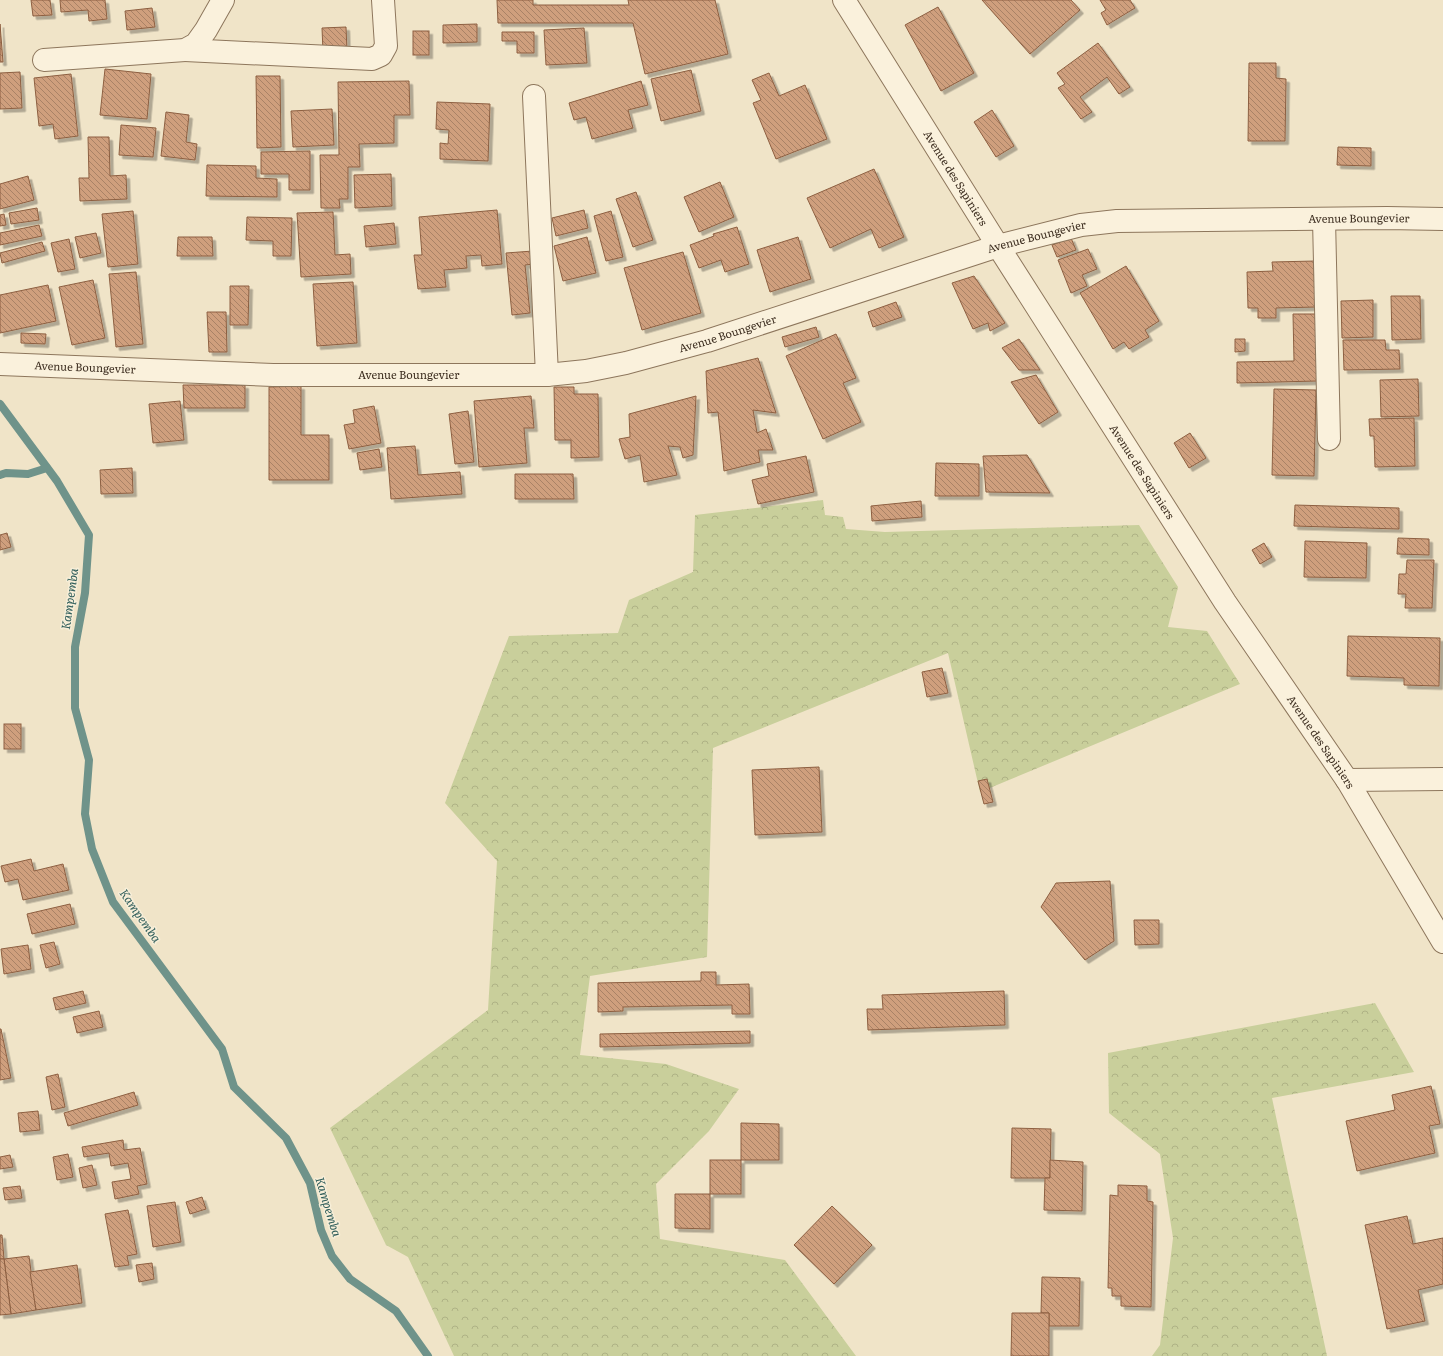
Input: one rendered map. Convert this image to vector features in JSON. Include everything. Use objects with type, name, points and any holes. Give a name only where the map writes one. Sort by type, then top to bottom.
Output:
[{"type":"street","points":[[185,50],[196,44],[206,30],[223,0]]},
{"type":"street","points":[[44,60],[185,50],[372,59],[381,55],[386,46],[383,0]]},
{"type":"street","name":"Avenue des Sapiniers","points":[[844,0],[998,246],[1225,602],[1347,780],[1443,942]]},
{"type":"street","points":[[534,96],[547,375]]},
{"type":"street","points":[[1324,219],[1330,439]]},
{"type":"street","name":"Avenue Boungevier","points":[[0,364],[273,375],[547,375],[586,371],[626,363],[707,341],[998,246],[1081,225],[1117,221],[1443,219]]},
{"type":"street","points":[[1347,780],[1443,779]]},
{"type":"green space","points":[[823,500],[825,515],[843,517],[846,529],[885,532],[1139,525],[1178,587],[1168,627],[1207,631],[1240,684],[980,792],[948,653],[713,748],[707,957],[590,976],[580,1055],[666,1064],[739,1089],[709,1131],[656,1184],[660,1239],[785,1260],[856,1356],[454,1356],[408,1257],[386,1245],[330,1128],[488,1010],[497,861],[445,803],[509,636],[618,633],[629,600],[693,572],[695,515]]},
{"type":"green space","points":[[1375,1003],[1414,1072],[1272,1098],[1327,1356],[1152,1356],[1160,1345],[1173,1238],[1160,1154],[1109,1113],[1108,1053]]},
{"type":"building","points":[[31,0],[50,0],[52,15],[33,16]]},
{"type":"building","points":[[60,0],[105,0],[107,19],[89,21],[88,10],[61,12]]},
{"type":"building","points":[[497,0],[533,0],[533,5],[629,5],[628,0],[715,0],[728,54],[645,74],[633,23],[498,23]]},
{"type":"building","points":[[982,0],[1071,0],[1080,10],[1030,54]]},
{"type":"building","points":[[1100,0],[1130,0],[1135,8],[1107,25],[1101,13],[1106,10]]},
{"type":"building","points":[[938,7],[974,73],[941,91],[905,25]]},
{"type":"building","points":[[152,8],[155,27],[127,30],[125,11]]},
{"type":"building","points":[[0,24],[3,62],[0,62]]},
{"type":"building","points":[[477,24],[477,42],[443,43],[443,25]]},
{"type":"building","points":[[346,27],[347,51],[323,52],[322,28]]},
{"type":"building","points":[[584,28],[587,63],[546,65],[544,30]]},
{"type":"building","points":[[413,31],[429,31],[429,55],[413,55]]},
{"type":"building","points":[[502,32],[534,32],[534,53],[517,53],[517,41],[502,41]]},
{"type":"building","points":[[1098,43],[1130,87],[1119,94],[1107,77],[1080,97],[1092,112],[1081,119],[1058,88],[1065,84],[1057,73]]},
{"type":"building","points":[[1249,63],[1276,63],[1276,78],[1286,79],[1285,141],[1248,141]]},
{"type":"building","points":[[105,69],[151,74],[147,119],[100,115]]},
{"type":"building","points":[[691,70],[701,111],[661,121],[651,79]]},
{"type":"building","points":[[20,72],[22,108],[0,109],[0,73]]},
{"type":"building","points":[[769,73],[779,96],[805,85],[827,139],[776,159],[753,103],[761,100],[752,80]]},
{"type":"building","points":[[71,74],[78,136],[55,139],[53,124],[39,126],[34,78]]},
{"type":"building","points":[[256,76],[280,76],[281,147],[257,148]]},
{"type":"building","points":[[409,81],[410,115],[394,115],[394,143],[359,144],[360,167],[348,167],[348,199],[339,199],[340,208],[321,208],[320,155],[339,155],[338,82]]},
{"type":"building","points":[[641,81],[648,105],[628,110],[633,128],[592,139],[586,117],[574,120],[569,103]]},
{"type":"building","points":[[437,102],[490,104],[488,161],[440,159],[440,143],[448,144],[449,130],[436,129]]},
{"type":"building","points":[[332,109],[334,145],[293,147],[291,111]]},
{"type":"building","points":[[992,110],[1014,146],[996,157],[974,122]]},
{"type":"building","points":[[166,112],[189,115],[186,142],[197,144],[195,160],[161,156]]},
{"type":"building","points":[[121,125],[156,128],[153,157],[119,155]]},
{"type":"building","points":[[88,137],[109,137],[110,176],[126,175],[127,199],[80,201],[79,178],[89,178]]},
{"type":"building","points":[[1338,147],[1371,148],[1371,166],[1337,165]]},
{"type":"building","points":[[310,151],[310,190],[289,190],[289,174],[261,174],[261,152]]},
{"type":"building","points":[[207,165],[256,166],[256,178],[277,179],[277,197],[206,196]]},
{"type":"building","points":[[874,169],[904,237],[879,248],[871,229],[830,248],[807,198]]},
{"type":"building","points":[[391,174],[392,206],[355,208],[354,175]]},
{"type":"building","points":[[28,176],[34,200],[0,209],[0,184]]},
{"type":"building","points":[[720,182],[734,217],[699,232],[684,197]]},
{"type":"building","points":[[636,192],[653,240],[633,247],[616,199]]},
{"type":"building","points":[[37,208],[39,220],[11,224],[9,213]]},
{"type":"building","points":[[497,210],[502,264],[482,266],[481,255],[466,256],[467,268],[444,270],[446,287],[418,289],[414,255],[422,255],[419,217]]},
{"type":"building","points":[[584,210],[588,228],[556,236],[552,218]]},
{"type":"building","points":[[133,211],[138,264],[108,267],[102,214]]},
{"type":"building","points":[[611,211],[623,257],[606,261],[594,216]]},
{"type":"building","points":[[333,212],[335,255],[350,254],[351,274],[301,277],[297,213]]},
{"type":"building","points":[[4,214],[6,225],[0,226],[0,215]]},
{"type":"building","points":[[247,217],[292,218],[291,256],[273,256],[273,241],[246,240]]},
{"type":"building","points":[[394,223],[396,244],[366,247],[364,226]]},
{"type":"building","points":[[39,225],[42,236],[0,245],[0,233]]},
{"type":"building","points":[[737,227],[749,264],[725,272],[721,260],[699,268],[690,245],[714,236],[713,234]]},
{"type":"building","points":[[96,233],[101,253],[80,258],[75,237]]},
{"type":"building","points":[[178,237],[212,237],[213,256],[177,256]]},
{"type":"building","points":[[587,237],[596,273],[563,281],[554,246]]},
{"type":"building","points":[[798,237],[811,279],[770,292],[757,250]]},
{"type":"building","points":[[1071,238],[1076,250],[1057,257],[1052,245]]},
{"type":"building","points":[[69,239],[75,269],[58,272],[51,243]]},
{"type":"building","points":[[42,242],[45,251],[2,263],[0,253]]},
{"type":"building","points":[[1088,249],[1097,269],[1082,275],[1087,286],[1071,293],[1058,260]]},
{"type":"building","points":[[533,251],[534,264],[525,265],[530,313],[512,315],[506,253]]},
{"type":"building","points":[[683,252],[701,313],[642,330],[624,268]]},
{"type":"building","points":[[1315,261],[1316,307],[1276,308],[1276,318],[1258,318],[1258,308],[1248,308],[1247,272],[1273,271],[1272,262]]},
{"type":"building","points":[[1126,266],[1159,321],[1145,330],[1149,337],[1129,349],[1124,342],[1113,349],[1080,293]]},
{"type":"building","points":[[136,272],[143,344],[116,347],[109,274]]},
{"type":"building","points":[[974,276],[1005,323],[990,331],[988,323],[973,329],[952,283]]},
{"type":"building","points":[[93,280],[105,338],[72,345],[59,287]]},
{"type":"building","points":[[353,282],[357,343],[317,346],[313,284]]},
{"type":"building","points":[[48,285],[56,321],[0,333],[0,295]]},
{"type":"building","points":[[230,286],[249,286],[248,325],[230,325]]},
{"type":"building","points":[[1391,296],[1420,296],[1421,339],[1392,340]]},
{"type":"building","points":[[1373,300],[1373,337],[1342,338],[1341,301]]},
{"type":"building","points":[[896,302],[902,317],[873,327],[868,312]]},
{"type":"building","points":[[207,312],[226,312],[227,352],[209,352]]},
{"type":"building","points":[[1293,314],[1316,314],[1317,381],[1237,383],[1237,362],[1294,361]]},
{"type":"building","points":[[816,327],[819,337],[785,347],[782,337]]},
{"type":"building","points":[[21,333],[46,334],[45,344],[21,343]]},
{"type":"building","points":[[836,334],[856,378],[843,383],[861,422],[823,439],[786,356]]},
{"type":"building","points":[[1019,339],[1040,370],[1019,370],[1002,348]]},
{"type":"building","points":[[1235,339],[1245,339],[1245,351],[1235,352]]},
{"type":"building","points":[[1343,340],[1385,340],[1386,350],[1399,350],[1400,369],[1344,370]]},
{"type":"building","points":[[758,358],[776,413],[753,410],[757,433],[766,429],[773,450],[758,450],[760,462],[724,471],[718,412],[708,413],[706,371]]},
{"type":"building","points":[[1036,375],[1058,412],[1039,424],[1011,382]]},
{"type":"building","points":[[1418,379],[1419,416],[1381,417],[1380,380]]},
{"type":"building","points":[[183,385],[245,385],[245,408],[184,408]]},
{"type":"building","points":[[301,386],[301,435],[329,435],[329,480],[269,480],[269,387]]},
{"type":"building","points":[[554,387],[574,387],[574,394],[598,394],[599,457],[571,458],[571,440],[555,440]]},
{"type":"building","points":[[1274,389],[1316,390],[1314,476],[1272,475]]},
{"type":"building","points":[[531,396],[534,428],[524,428],[527,463],[479,467],[474,401]]},
{"type":"building","points":[[696,396],[693,455],[683,458],[680,447],[668,446],[677,475],[644,482],[640,455],[625,459],[619,439],[630,437],[629,414]]},
{"type":"building","points":[[180,401],[184,440],[153,443],[149,404]]},
{"type":"building","points":[[374,406],[381,443],[349,449],[344,425],[355,423],[353,410]]},
{"type":"building","points":[[468,411],[474,462],[455,464],[449,414]]},
{"type":"building","points":[[1414,418],[1415,466],[1375,467],[1374,436],[1370,436],[1369,419]]},
{"type":"building","points":[[1190,433],[1206,458],[1189,468],[1174,443]]},
{"type":"building","points":[[415,446],[418,475],[460,472],[462,494],[391,499],[387,448]]},
{"type":"building","points":[[379,449],[382,467],[360,470],[357,453]]},
{"type":"building","points":[[1027,455],[1050,493],[986,492],[983,456]]},
{"type":"building","points":[[806,456],[814,492],[758,504],[752,480],[769,476],[767,464]]},
{"type":"building","points":[[936,463],[979,464],[979,496],[935,496]]},
{"type":"building","points":[[132,468],[133,493],[101,494],[100,470]]},
{"type":"building","points":[[515,474],[573,474],[574,499],[515,499]]},
{"type":"building","points":[[921,501],[922,517],[872,521],[871,506]]},
{"type":"building","points":[[1295,505],[1399,508],[1399,529],[1294,526]]},
{"type":"building","points":[[7,533],[11,547],[0,550],[0,535]]},
{"type":"building","points":[[1398,538],[1429,539],[1429,555],[1397,554]]},
{"type":"building","points":[[1305,541],[1367,543],[1366,578],[1304,577]]},
{"type":"building","points":[[1264,543],[1272,557],[1260,564],[1252,550]]},
{"type":"building","points":[[1407,560],[1434,560],[1432,608],[1405,608],[1406,594],[1398,594],[1399,574],[1406,574]]},
{"type":"building","points":[[1348,636],[1440,638],[1439,686],[1404,685],[1404,678],[1347,676]]},
{"type":"building","points":[[942,668],[948,693],[927,697],[922,672]]},
{"type":"building","points":[[4,724],[21,724],[21,749],[4,749]]},
{"type":"building","points":[[819,767],[822,832],[755,835],[752,770]]},
{"type":"building","points":[[987,779],[993,802],[984,804],[978,781]]},
{"type":"building","points":[[31,859],[34,871],[63,864],[69,890],[23,900],[18,879],[5,882],[1,866]]},
{"type":"building","points":[[1110,881],[1114,941],[1085,960],[1041,907],[1056,883]]},
{"type":"building","points":[[70,904],[75,924],[32,934],[27,914]]},
{"type":"building","points":[[1134,920],[1159,920],[1159,944],[1135,945]]},
{"type":"building","points":[[54,942],[60,964],[46,968],[40,945]]},
{"type":"building","points":[[28,945],[31,969],[4,974],[1,949]]},
{"type":"building","points":[[701,972],[716,972],[716,985],[749,984],[750,1014],[732,1014],[732,1005],[623,1007],[623,1011],[598,1012],[598,983],[701,981]]},
{"type":"building","points":[[83,991],[86,1003],[56,1010],[53,998]]},
{"type":"building","points":[[1004,991],[1005,1025],[868,1030],[867,1009],[883,1009],[882,995]]},
{"type":"building","points":[[99,1011],[103,1027],[77,1033],[73,1017]]},
{"type":"building","points":[[0,1029],[11,1078],[0,1080]]},
{"type":"building","points":[[750,1031],[750,1043],[600,1047],[600,1034]]},
{"type":"building","points":[[58,1074],[65,1107],[52,1110],[46,1077]]},
{"type":"building","points":[[1431,1086],[1440,1124],[1429,1126],[1435,1153],[1357,1171],[1346,1121],[1395,1110],[1392,1095]]},
{"type":"building","points":[[134,1092],[138,1105],[68,1126],[64,1113]]},
{"type":"building","points":[[38,1111],[40,1130],[20,1132],[18,1113]]},
{"type":"building","points":[[741,1123],[779,1124],[779,1160],[741,1160]]},
{"type":"building","points":[[1012,1128],[1051,1129],[1050,1178],[1011,1178]]},
{"type":"building","points":[[123,1140],[124,1150],[140,1148],[147,1184],[137,1186],[139,1194],[115,1199],[112,1182],[131,1179],[128,1163],[111,1166],[109,1153],[84,1157],[82,1147]]},
{"type":"building","points":[[68,1154],[73,1177],[57,1180],[53,1157]]},
{"type":"building","points":[[10,1155],[13,1167],[0,1169],[0,1157]]},
{"type":"building","points":[[710,1160],[741,1160],[741,1194],[710,1194]]},
{"type":"building","points":[[1050,1160],[1083,1162],[1082,1211],[1044,1210],[1045,1178],[1050,1178]]},
{"type":"building","points":[[92,1165],[97,1185],[83,1188],[79,1168]]},
{"type":"building","points":[[1118,1185],[1147,1186],[1147,1201],[1153,1202],[1151,1307],[1121,1306],[1121,1296],[1112,1296],[1112,1288],[1108,1288],[1110,1195],[1118,1196]]},
{"type":"building","points":[[20,1186],[22,1198],[5,1200],[3,1188]]},
{"type":"building","points":[[675,1194],[710,1194],[710,1229],[675,1228]]},
{"type":"building","points":[[202,1197],[206,1209],[190,1214],[186,1202]]},
{"type":"building","points":[[175,1202],[181,1242],[153,1247],[147,1206]]},
{"type":"building","points":[[832,1206],[872,1245],[834,1284],[794,1245]]},
{"type":"building","points":[[128,1210],[137,1254],[127,1256],[129,1265],[115,1267],[105,1214]]},
{"type":"building","points":[[1407,1216],[1413,1244],[1443,1238],[1443,1284],[1418,1290],[1425,1321],[1387,1329],[1365,1225]]},
{"type":"building","points":[[0,1235],[2,1235],[4,1259],[0,1259]]},
{"type":"building","points":[[29,1256],[36,1310],[11,1314],[4,1259]]},
{"type":"building","points":[[0,1259],[4,1259],[11,1314],[0,1315]]},
{"type":"building","points":[[152,1263],[154,1279],[139,1282],[136,1265]]},
{"type":"building","points":[[77,1265],[82,1303],[36,1310],[30,1272]]},
{"type":"building","points":[[1042,1277],[1080,1278],[1079,1326],[1049,1326],[1049,1313],[1041,1313]]},
{"type":"building","points":[[1012,1313],[1049,1313],[1049,1356],[1011,1356]]},
{"type":"waterway","name":"Kampemba","points":[[0,404],[57,481],[89,535],[85,593],[75,647],[75,708],[89,760],[85,814],[92,849],[113,902],[222,1049],[234,1087],[286,1138],[310,1183],[321,1230],[332,1256],[350,1279],[396,1311],[428,1356]]},
{"type":"waterway","points":[[0,475],[6,473],[28,474],[47,468]]}]
